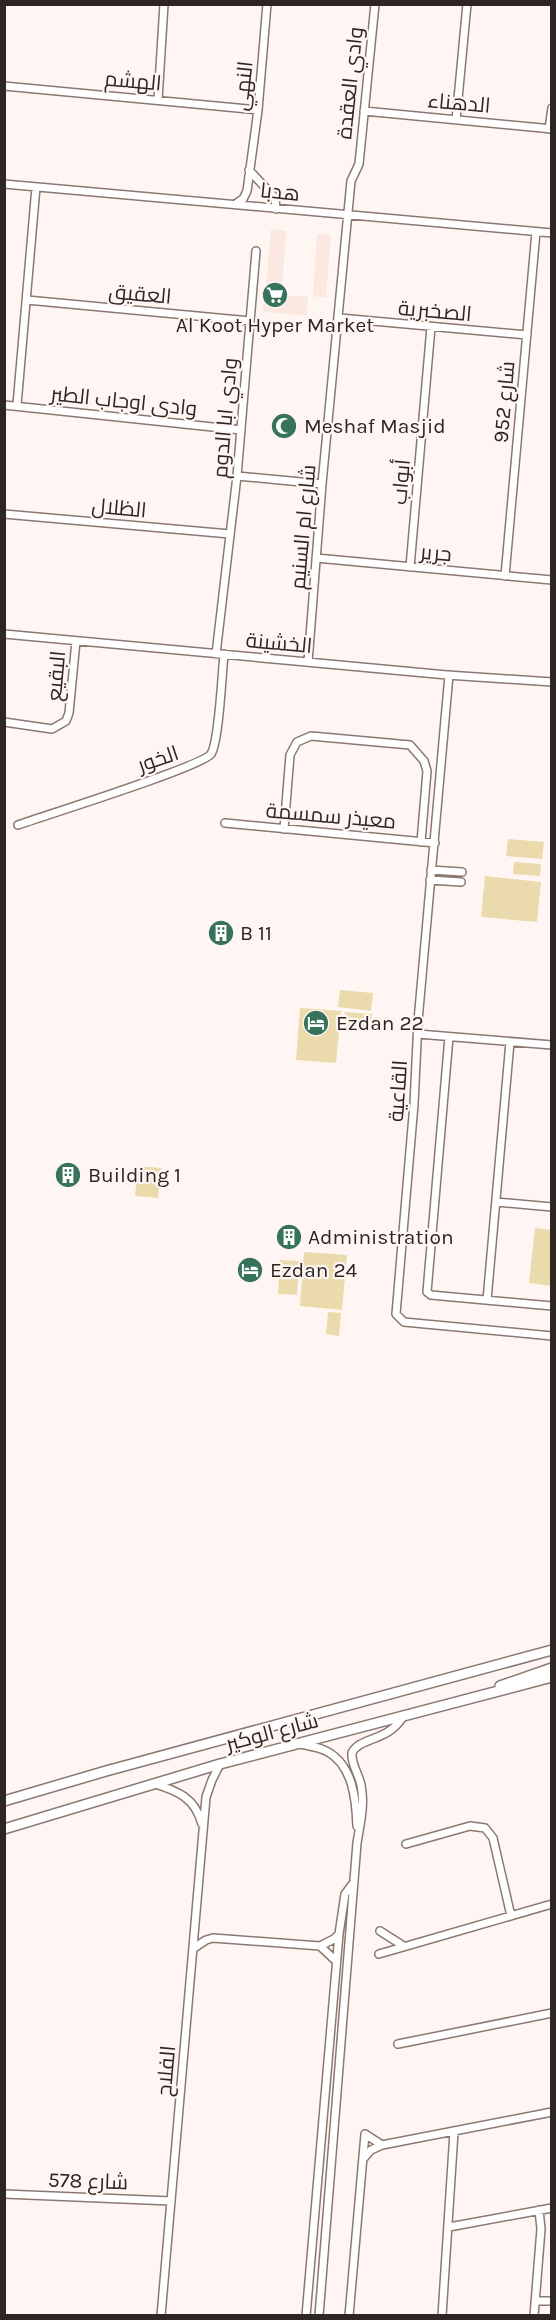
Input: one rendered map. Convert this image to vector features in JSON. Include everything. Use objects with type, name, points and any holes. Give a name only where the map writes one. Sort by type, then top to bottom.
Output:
[{"type":"main road","name":"شارع الوكير","points":[[4,1801],[106,1771],[552,1650]]},
{"type":"main road","points":[[491,1692],[510,1681],[552,1668]]},
{"type":"main road","name":"شارع الوكير","points":[[4,1829],[220,1764],[552,1677]]},
{"type":"street","points":[[158,100],[164,4]]},
{"type":"street","name":"النهي","points":[[247,191],[258,110],[267,4]]},
{"type":"street","name":"وادي العقدة","points":[[348,216],[351,181],[359,164],[375,4]]},
{"type":"street","points":[[456,120],[467,4]]},
{"type":"street","name":"الهشم","points":[[4,86],[258,110]]},
{"type":"street","points":[[550,129],[552,108]]},
{"type":"street","name":"الدهناء","points":[[364,111],[550,129]]},
{"type":"street","points":[[249,170],[275,198],[276,209]]},
{"type":"street","name":"هدبا","points":[[4,184],[552,233]]},
{"type":"street","points":[[17,405],[36,187]]},
{"type":"street","points":[[236,204],[243,199],[247,191]]},
{"type":"street","points":[[247,191],[256,206]]},
{"type":"street","name":"شارع ام السنيم","points":[[308,662],[322,484],[340,318],[348,216]]},
{"type":"street","name":"شارع 952","points":[[504,576],[536,232]]},
{"type":"street","name":"وادي ابا الدوم","points":[[225,588],[256,251]]},
{"type":"street","name":"العقيق","points":[[27,300],[250,321]]},
{"type":"street","name":"الصخبرية","points":[[340,318],[526,336]]},
{"type":"street","name":"أبواب","points":[[410,567],[431,327]]},
{"type":"street","name":"وادى اوجاب الطير","points":[[4,405],[241,430]]},
{"type":"street","points":[[237,476],[322,484]]},
{"type":"street","name":"الظلال","points":[[4,514],[230,534]]},
{"type":"street","name":"جرير","points":[[316,558],[552,580]]},
{"type":"street","name":"الخور","points":[[18,825],[206,759],[214,745],[225,588]]},
{"type":"street","name":"الخشينة","points":[[4,634],[449,675],[552,682]]},
{"type":"street","name":"البقيع","points":[[4,722],[52,729],[66,721],[70,706],[76,641]]},
{"type":"street","name":"القاعية","points":[[449,675],[430,880],[396,1314],[404,1322],[552,1336]]},
{"type":"street","points":[[284,829],[290,755],[297,742],[311,736],[410,745],[424,761],[427,771],[421,842]]},
{"type":"street","name":"معيذر سمسمة","points":[[225,823],[435,843]]},
{"type":"street","points":[[431,870],[462,872]]},
{"type":"street","points":[[430,880],[461,882]]},
{"type":"street","points":[[418,1034],[552,1045]]},
{"type":"street","points":[[449,1036],[427,1290],[431,1295],[552,1306]]},
{"type":"street","points":[[487,1300],[510,1042]]},
{"type":"street","points":[[496,1202],[552,1207]]},
{"type":"street","points":[[319,2316],[357,1843],[363,1809],[363,1794],[352,1761],[352,1753],[360,1744],[392,1730],[404,1715]]},
{"type":"street","points":[[298,1743],[330,1753],[344,1767],[354,1800],[357,1843]]},
{"type":"street","name":"الفلاح","points":[[161,2316],[203,1829],[208,1789],[220,1764]]},
{"type":"street","name":"الفلاح","points":[[155,1784],[180,1793],[192,1802],[200,1815],[203,1829]]},
{"type":"street","points":[[406,1844],[470,1826],[485,1828],[493,1838],[511,1916]]},
{"type":"street","points":[[306,2316],[336,1961],[345,1894],[354,1882]]},
{"type":"street","points":[[379,1954],[402,1945],[552,1904]]},
{"type":"street","points":[[380,1931],[402,1945]]},
{"type":"street","points":[[194,1948],[199,1943],[213,1938],[320,1946],[339,1934]]},
{"type":"street","points":[[320,1946],[336,1961]]},
{"type":"street","points":[[398,2044],[552,2013]]},
{"type":"street","points":[[332,2017],[342,2033]]},
{"type":"street","points":[[363,2159],[371,2150],[382,2145],[552,2112]]},
{"type":"street","points":[[442,2316],[454,2132]]},
{"type":"street","points":[[355,2316],[350,2312],[365,2134],[382,2145]]},
{"type":"street","points":[[320,2159],[332,2148]]},
{"type":"street","name":"شارع 578","points":[[4,2194],[171,2201]]},
{"type":"street","points":[[449,2227],[552,2208]]},
{"type":"street","points":[[534,2316],[541,2229],[538,2210]]},
{"type":"street","points":[[535,2301],[552,2301]]},
{"type":"shaded area","points":[[271,229],[286,231],[282,290],[266,288]]},
{"type":"shaded area","points":[[317,234],[331,235],[326,298],[313,296]]},
{"type":"shaded area","points":[[264,294],[308,297],[307,316],[263,312]]},
{"type":"shaded area","points":[[508,839],[544,842],[542,859],[506,856]]},
{"type":"shaded area","points":[[514,862],[541,864],[540,876],[513,874]]},
{"type":"shaded area","points":[[485,876],[541,882],[537,922],[481,917]]},
{"type":"shaded area","points":[[340,990],[373,993],[371,1011],[338,1007]]},
{"type":"shaded area","points":[[300,1008],[341,1011],[336,1063],[296,1060]]},
{"type":"shaded area","points":[[345,1012],[372,1014],[371,1027],[344,1025]]},
{"type":"shaded area","points":[[138,1166],[161,1168],[158,1198],[135,1196]]},
{"type":"shaded area","points":[[535,1228],[551,1230],[551,1286],[529,1283]]},
{"type":"shaded area","points":[[304,1252],[347,1255],[342,1310],[300,1306]]},
{"type":"shaded area","points":[[280,1260],[300,1261],[297,1295],[278,1294]]},
{"type":"shaded area","points":[[328,1312],[341,1313],[339,1336],[326,1334]]},
{"type":"place","name":"Al Koot Hyper Market","points":[[275,295]]},
{"type":"place","name":"Meshaf Masjid","points":[[284,426]]},
{"type":"place","name":"B 11","points":[[221,933]]},
{"type":"place","name":"Ezdan 22","points":[[316,1023]]},
{"type":"place","name":"Building 1","points":[[68,1175]]},
{"type":"place","name":"Administration","points":[[289,1237]]},
{"type":"place","name":"Ezdan 24","points":[[250,1270]]}]
